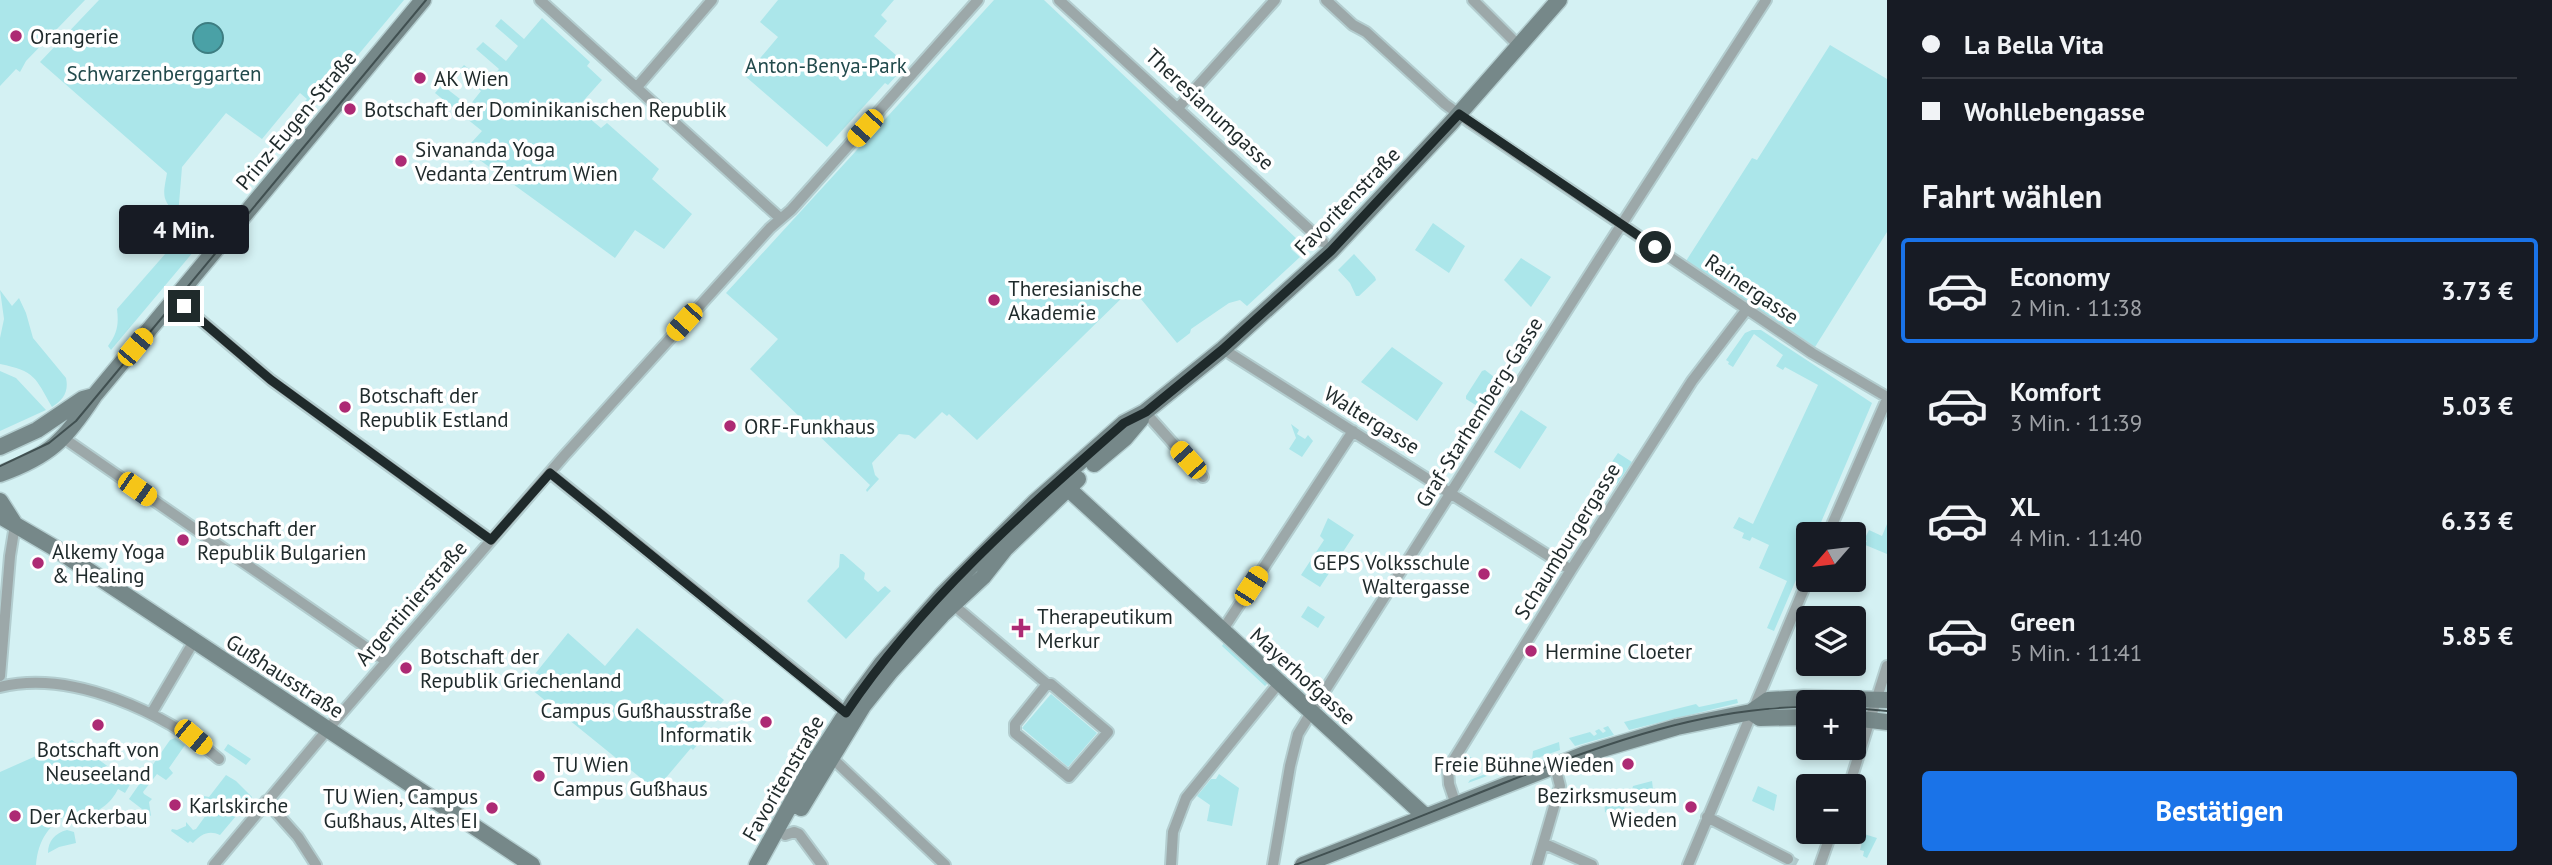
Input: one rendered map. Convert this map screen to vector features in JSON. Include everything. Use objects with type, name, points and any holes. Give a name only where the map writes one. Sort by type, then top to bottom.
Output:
[{"type":"main road","name":"Prinz-Eugen-Straße","points":[[65,439],[94,396],[423,0]]},
{"type":"main road","name":"Favoritenstraße","points":[[768,865],[832,758],[846,713],[882,663],[948,600],[1036,501],[1064,485],[1125,438],[1146,412],[1223,349],[1459,114],[1559,0]]},
{"type":"main road","points":[[0,447],[37,430],[83,398],[94,396]]},
{"type":"main road","points":[[2,478],[47,454],[65,439]]},
{"type":"main road","name":"Mayerhofgasse","points":[[1064,485],[1425,817]]},
{"type":"main road","name":"Gußhausstraße","points":[[0,501],[15,525]]},
{"type":"main road","name":"Gußhausstraße","points":[[0,516],[53,547],[532,865]]},
{"type":"main road","name":"Favoritenstraße","points":[[757,865],[809,771],[925,633],[948,600]]},
{"type":"main road","points":[[1303,865],[1555,766],[1677,727],[1751,712],[1774,700],[1881,699]]},
{"type":"main road","points":[[1751,712],[1760,718],[1796,716]]},
{"type":"main road","points":[[1866,720],[1887,722]]},
{"type":"street","points":[[540,0],[780,218]]},
{"type":"street","points":[[638,87],[712,0]]},
{"type":"street","name":"Argentinierstraße","points":[[214,863],[550,473],[780,218],[791,210],[978,0]]},
{"type":"street","name":"Theresianumgasse","points":[[1059,0],[1327,246]]},
{"type":"street","points":[[1178,108],[1275,0]]},
{"type":"street","name":"Rainergasse","points":[[1326,0],[1459,114],[1812,353],[1887,398]]},
{"type":"street","points":[[1473,0],[1519,46]]},
{"type":"street","name":"Graf-Starhemberg-Gasse","points":[[1273,865],[1290,766],[1298,734],[1311,711],[1766,0]]},
{"type":"street","points":[[176,299],[271,380],[491,540]]},
{"type":"street","name":"Schaumburgergasse","points":[[1456,805],[1449,784],[1448,769],[1692,381],[1747,309]]},
{"type":"street","name":"Waltergasse","points":[[1223,349],[1571,570]]},
{"type":"street","points":[[1833,522],[1887,398]]},
{"type":"street","points":[[1146,412],[1203,477]]},
{"type":"street","points":[[1223,631],[1353,431]]},
{"type":"street","points":[[65,439],[386,662]]},
{"type":"street","points":[[550,473],[846,713]]},
{"type":"street","points":[[0,676],[15,525]]},
{"type":"street","points":[[1688,865],[1802,592]]},
{"type":"street","points":[[948,600],[1108,732],[1069,777],[1015,733],[1015,724],[1047,684]]},
{"type":"street","points":[[151,714],[194,641]]},
{"type":"street","points":[[1854,774],[1870,720],[1881,699],[1887,666]]},
{"type":"street","points":[[0,688],[22,682],[95,692],[176,726],[219,759]]},
{"type":"street","points":[[1171,865],[1173,832],[1186,798],[1279,682]]},
{"type":"street","points":[[832,758],[945,865]]},
{"type":"street","points":[[1537,865],[1560,786],[1555,766]]},
{"type":"street","points":[[266,801],[298,837],[316,865]]},
{"type":"street","points":[[1707,817],[1788,859]]},
{"type":"street","points":[[785,835],[793,832],[799,835],[822,865]]},
{"type":"street","points":[[1545,844],[1592,865]]},
{"type":"street","points":[[1819,865],[1827,844]]},
{"type":"green space","points":[[0,0],[85,0],[26,61],[20,72],[16,69],[0,86]]},
{"type":"green space","name":"Schwarzenberggarten","points":[[99,0],[404,0],[307,116],[298,109],[307,99],[300,93],[262,139],[226,113],[182,167],[178,216],[165,197],[167,173],[40,62]]},
{"type":"green space","name":"Anton-Benya-Park","points":[[778,0],[894,0],[881,15],[887,21],[874,36],[904,62],[905,66],[888,85],[885,83],[827,147],[745,76],[778,37],[760,22]]},
{"type":"green space","name":"Theresianische Akademie","points":[[994,0],[1044,0],[1299,241],[1291,249],[1300,257],[1247,306],[1240,300],[1229,303],[1191,329],[1190,333],[1177,343],[1132,288],[977,440],[949,414],[947,416],[942,412],[915,439],[899,434],[872,463],[879,479],[867,492],[870,485],[750,369],[778,339],[726,293]]},
{"type":"green space","points":[[542,18],[590,62],[587,66],[602,80],[577,108],[601,128],[607,123],[659,169],[652,179],[692,214],[664,249],[635,230],[615,258],[477,158],[471,163],[460,155],[482,131],[435,93],[442,85],[469,106],[481,91],[458,72],[464,65],[487,84],[499,69],[476,49],[483,42],[506,61],[518,46],[495,26],[501,19],[524,39]]},
{"type":"green space","points":[[1830,45],[1887,79],[1887,232],[1815,347],[1686,261],[1752,158],[1757,160]]},
{"type":"green space","points":[[219,219],[111,350],[108,346],[117,329],[117,309],[180,237],[196,235]]},
{"type":"green space","points":[[1433,223],[1465,246],[1449,273],[1415,250]]},
{"type":"green space","points":[[1354,254],[1376,280],[1359,296],[1356,296],[1350,283],[1338,270]]},
{"type":"green space","points":[[1521,258],[1551,277],[1531,307],[1504,280]]},
{"type":"green space","points":[[0,290],[12,306],[19,298],[33,338],[66,378],[64,395],[52,407],[33,377],[20,369],[0,364],[0,338],[4,319]]},
{"type":"green space","points":[[1761,330],[1872,403],[1821,522],[1796,522],[1796,580],[1774,631],[1767,628],[1787,581],[1759,568],[1769,545],[1752,537],[1750,541],[1742,538],[1744,533],[1733,528],[1739,517],[1753,524],[1818,385],[1785,367],[1783,370],[1776,366],[1783,355],[1754,334],[1733,367],[1728,364],[1726,360],[1745,333]]},
{"type":"green space","points":[[1392,347],[1443,383],[1417,421],[1361,382]]},
{"type":"green space","points":[[1485,370],[1502,383],[1486,408],[1482,409],[1466,399],[1466,396]]},
{"type":"green space","points":[[0,371],[16,378],[46,410],[0,431]]},
{"type":"green space","points":[[1521,410],[1547,427],[1520,469],[1494,452]]},
{"type":"green space","points":[[1291,424],[1299,430],[1297,434],[1305,439],[1308,435],[1313,441],[1302,457],[1289,449],[1296,438]]},
{"type":"green space","points":[[1618,453],[1632,462],[1617,484],[1603,475]]},
{"type":"green space","points":[[1328,518],[1354,535],[1320,587],[1301,575],[1324,540],[1320,536]]},
{"type":"green space","points":[[1887,524],[1887,554],[1866,545],[1869,530],[1882,536]]},
{"type":"green space","points":[[840,554],[865,573],[864,579],[878,592],[885,586],[891,591],[846,639],[807,601],[839,567]]},
{"type":"green space","points":[[1308,606],[1325,617],[1318,628],[1301,617]]},
{"type":"green space","points":[[637,628],[724,700],[697,733],[703,738],[664,780],[666,782],[658,792],[526,685],[568,633],[605,666]]},
{"type":"green space","points":[[1224,643],[1268,683],[1265,686],[1222,646]]},
{"type":"green space","points":[[1051,694],[1097,733],[1068,767],[1022,728]]},
{"type":"green space","points":[[1737,699],[1738,703],[1629,730],[1624,722],[1696,704],[1699,707]]},
{"type":"green space","points":[[1608,726],[1614,735],[1575,746],[1569,738],[1590,732],[1594,736],[1597,734],[1595,731],[1599,729],[1603,733],[1606,731],[1603,728]]},
{"type":"green space","points":[[175,738],[185,745],[169,768],[173,773],[166,780],[157,774],[143,792],[152,799],[149,802],[151,816],[129,799],[170,740]]},
{"type":"green space","points":[[72,740],[125,779],[127,777],[132,781],[125,793],[118,789],[110,801],[99,810],[86,814],[72,813],[51,827],[42,840],[36,865],[0,865],[0,772]]},
{"type":"green space","points":[[1559,742],[1560,750],[1532,760],[1533,751]]},
{"type":"green space","points":[[228,744],[251,759],[246,765],[224,750]]},
{"type":"green space","points":[[1466,756],[1471,757],[1476,770],[1461,775],[1459,768]]},
{"type":"green space","points":[[1521,760],[1525,762],[1468,783],[1470,780]]},
{"type":"green space","points":[[1219,774],[1239,788],[1232,826],[1207,821],[1210,805],[1197,796],[1211,779],[1216,779]]},
{"type":"green space","points":[[226,775],[252,797],[220,835],[205,834],[193,843],[188,843],[171,831],[186,826],[186,822],[193,830],[196,829],[209,811],[200,804],[204,796],[209,797]]},
{"type":"green space","points":[[1652,781],[1654,797],[1645,800],[1632,790],[1633,786]]},
{"type":"green space","points":[[1758,786],[1777,795],[1774,811],[1752,801]]},
{"type":"green space","points":[[1615,798],[1623,804],[1626,813],[1623,822],[1605,812],[1604,801]]},
{"type":"green space","points":[[67,830],[74,832],[76,843],[48,853],[53,838]]},
{"type":"green space","points":[[1866,835],[1877,838],[1867,858],[1863,856],[1864,851],[1860,850],[1862,844],[1866,844]]},
{"type":"shaded area","points":[[208,23],[219,27],[223,38],[219,49],[208,53],[197,49],[193,38],[197,27]]},
{"type":"tunnel","points":[[1788,859],[1799,865]]},
{"type":"tram line","points":[[0,466],[49,443],[76,421],[426,0]]},
{"type":"tram line","points":[[1295,865],[1514,779],[1622,740],[1732,713],[1796,708]]},
{"type":"tram line","points":[[1866,709],[1887,711]]},
{"type":"place","name":"Orangerie","points":[[16,36]]},
{"type":"place","name":"AK Wien","points":[[420,78]]},
{"type":"place","name":"Botschaft der Dominikanischen Republik","points":[[350,109]]},
{"type":"place","name":"Sivananda Yoga Vedanta Zentrum Wien","points":[[401,161]]},
{"type":"place","name":"Theresianische Akademie","points":[[994,300]]},
{"type":"place","name":"Botschaft der Republik Estland","points":[[345,407]]},
{"type":"place","name":"ORF-Funkhaus","points":[[730,426]]},
{"type":"place","name":"Botschaft der Republik Bulgarien","points":[[183,540]]},
{"type":"place","name":"Alkemy Yoga & Healing","points":[[38,563]]},
{"type":"place","name":"GEPS Volksschule Waltergasse","points":[[1484,574]]},
{"type":"place","name":"Therapeutikum Merkur","points":[[1021,628]]},
{"type":"place","name":"Hermine Cloeter","points":[[1531,651]]},
{"type":"place","name":"Botschaft der Republik Griechenland","points":[[406,668]]},
{"type":"place","name":"Campus Gußhausstraße Informatik","points":[[766,722]]},
{"type":"place","name":"Botschaft von Neuseeland","points":[[98,725]]},
{"type":"place","name":"Freie Bühne Wieden","points":[[1628,764]]},
{"type":"place","name":"TU Wien Campus Gußhaus","points":[[539,776]]},
{"type":"place","name":"Karlskirche","points":[[175,805]]},
{"type":"place","name":"Bezirksmuseum Wieden","points":[[1691,807]]},
{"type":"place","name":"TU Wien, Campus Gußhaus, Altes EI","points":[[492,808]]},
{"type":"place","name":"Der Ackerbau","points":[[15,816]]},
{"type":"route","points":[[184,306],[271,380],[491,540],[550,473],[846,713],[882,663],[915,624],[1005,531],[1124,423],[1146,412],[1223,349],[1331,251],[1459,114],[1655,247]]}]
